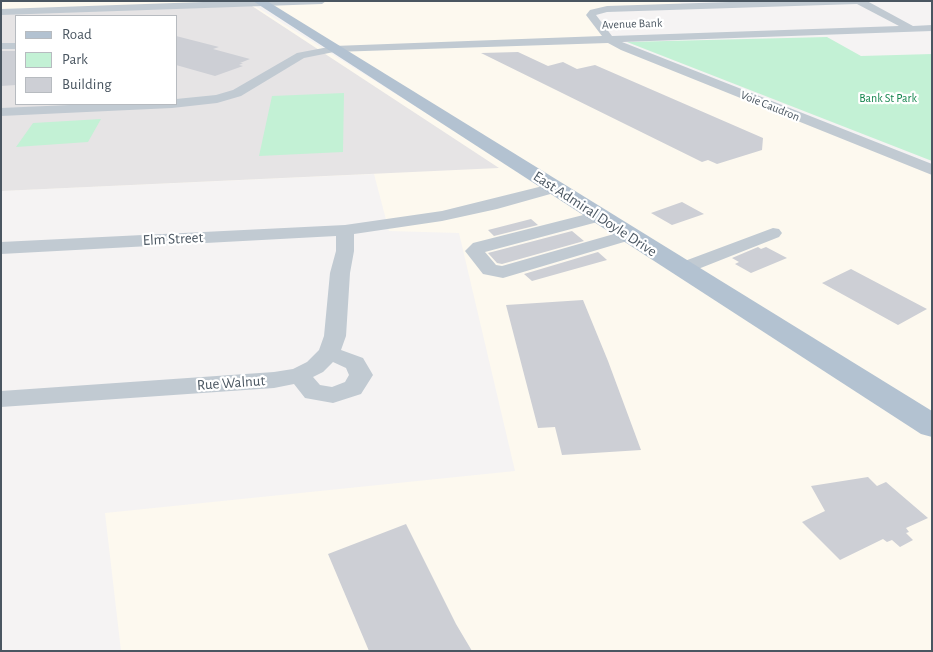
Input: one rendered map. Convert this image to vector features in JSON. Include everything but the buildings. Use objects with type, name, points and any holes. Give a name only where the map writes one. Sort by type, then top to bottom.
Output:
[{"type":"main road","name":"East Admiral Doyle Drive","points":[[260,3],[932,426]]},
{"type":"street","points":[[1,12],[55,13],[322,1]]},
{"type":"street","points":[[609,39],[591,15],[593,12],[607,9],[681,4],[857,1],[912,29]]},
{"type":"street","points":[[176,15],[210,6]]},
{"type":"street","name":"Avenue Bank","points":[[178,104],[237,93],[301,55],[334,49],[932,28]]},
{"type":"street","name":"Voie Caudron","points":[[609,39],[625,48],[932,170]]},
{"type":"street","points":[[1,46],[15,46]]},
{"type":"street","points":[[10,109],[120,105]]},
{"type":"street","name":"Elm Street","points":[[1,248],[346,230],[388,236],[444,228],[512,213],[562,192]]},
{"type":"street","points":[[599,216],[570,226],[548,228],[479,246],[474,251],[490,270],[503,272],[628,235]]},
{"type":"street","points":[[570,226],[596,245]]},
{"type":"street","points":[[299,375],[313,392],[333,395],[353,388],[361,375],[355,363],[329,353],[334,336],[346,230]]},
{"type":"street","points":[[681,269],[773,233]]},
{"type":"street","name":"Rue Walnut","points":[[1,399],[274,380],[299,375],[315,367],[329,353]]},
{"type":"shaded area","points":[[1,1],[247,1],[931,429],[932,651],[121,651],[105,513],[515,471],[459,233],[389,231],[374,174],[1,191]]},
{"type":"shaded area","points":[[262,1],[678,1],[684,6],[607,9],[591,15],[609,39],[932,170],[932,428]]},
{"type":"shaded area","points":[[252,6],[499,168],[1,191],[1,13]]},
{"type":"green space","name":"Bank St Park","points":[[827,37],[861,56],[932,54],[932,161],[627,42]]},
{"type":"green space","points":[[344,93],[343,152],[259,156],[272,96]]},
{"type":"green space","points":[[101,119],[88,142],[16,147],[33,123]]}]
